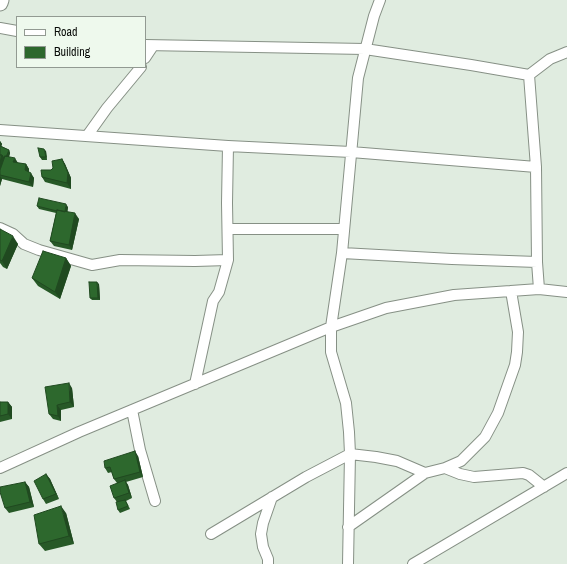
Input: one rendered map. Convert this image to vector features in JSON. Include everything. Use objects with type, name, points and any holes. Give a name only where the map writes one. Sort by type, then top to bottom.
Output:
[{"type":"street","points":[[348,564],[350,454],[346,403],[331,352],[331,327],[342,253],[350,152],[358,78],[374,16],[380,0]]},
{"type":"street","points":[[0,28],[16,30]]},
{"type":"street","points":[[149,46],[365,49],[529,75],[550,59],[567,52]]},
{"type":"street","points":[[87,136],[107,108],[140,68]]},
{"type":"street","points":[[529,75],[536,167],[537,262],[539,289]]},
{"type":"street","points":[[0,130],[228,146],[350,152],[536,167]]},
{"type":"street","points":[[195,384],[213,301],[219,292],[228,260],[228,146]]},
{"type":"street","points":[[0,228],[13,234],[24,244],[39,250],[92,265],[120,260],[195,262],[228,260]]},
{"type":"street","points":[[228,229],[344,229]]},
{"type":"street","points":[[342,253],[537,262]]},
{"type":"street","points":[[0,468],[78,432],[331,327],[386,308],[454,295],[539,289],[567,292]]},
{"type":"street","points":[[348,527],[425,473],[445,468],[461,461],[485,436],[498,413],[515,365],[518,332],[511,291]]},
{"type":"street","points":[[132,410],[140,450],[155,501]]},
{"type":"street","points":[[211,534],[306,477],[350,454],[397,461],[425,473]]},
{"type":"street","points":[[445,468],[460,474],[474,477],[523,473],[529,475],[544,487]]},
{"type":"street","points":[[413,564],[567,474]]},
{"type":"street","points":[[268,564],[268,559],[263,547],[262,523],[272,497]]},
{"type":"building","points":[[0,146],[9,150],[4,158],[0,155]]},
{"type":"building","points":[[38,148],[44,149],[46,157],[40,157]]},
{"type":"building","points":[[5,156],[15,158],[13,162],[26,164],[25,170],[31,173],[29,182],[0,175],[0,170]]},
{"type":"building","points":[[62,159],[68,173],[67,183],[42,177],[41,170],[51,170],[53,168],[52,161]]},
{"type":"building","points":[[39,198],[66,204],[65,212],[37,206]]},
{"type":"building","points":[[57,210],[75,213],[69,245],[50,241]]},
{"type":"building","points":[[0,229],[13,236],[2,261],[0,260]]},
{"type":"building","points":[[43,251],[66,258],[55,292],[32,278]]},
{"type":"building","points":[[89,282],[97,282],[98,298],[90,298]]},
{"type":"building","points":[[69,383],[70,402],[57,405],[58,416],[49,414],[45,387]]},
{"type":"building","points":[[0,402],[8,402],[8,414],[0,416]]},
{"type":"building","points":[[135,451],[140,472],[114,479],[110,467],[105,468],[104,461]]},
{"type":"building","points":[[46,474],[56,494],[43,499],[34,481]]},
{"type":"building","points":[[125,480],[129,493],[114,498],[110,486]]},
{"type":"building","points":[[25,482],[30,502],[5,508],[0,487]]},
{"type":"building","points":[[125,500],[128,506],[118,510],[116,502]]},
{"type":"building","points":[[61,506],[69,536],[39,544],[34,515]]}]
